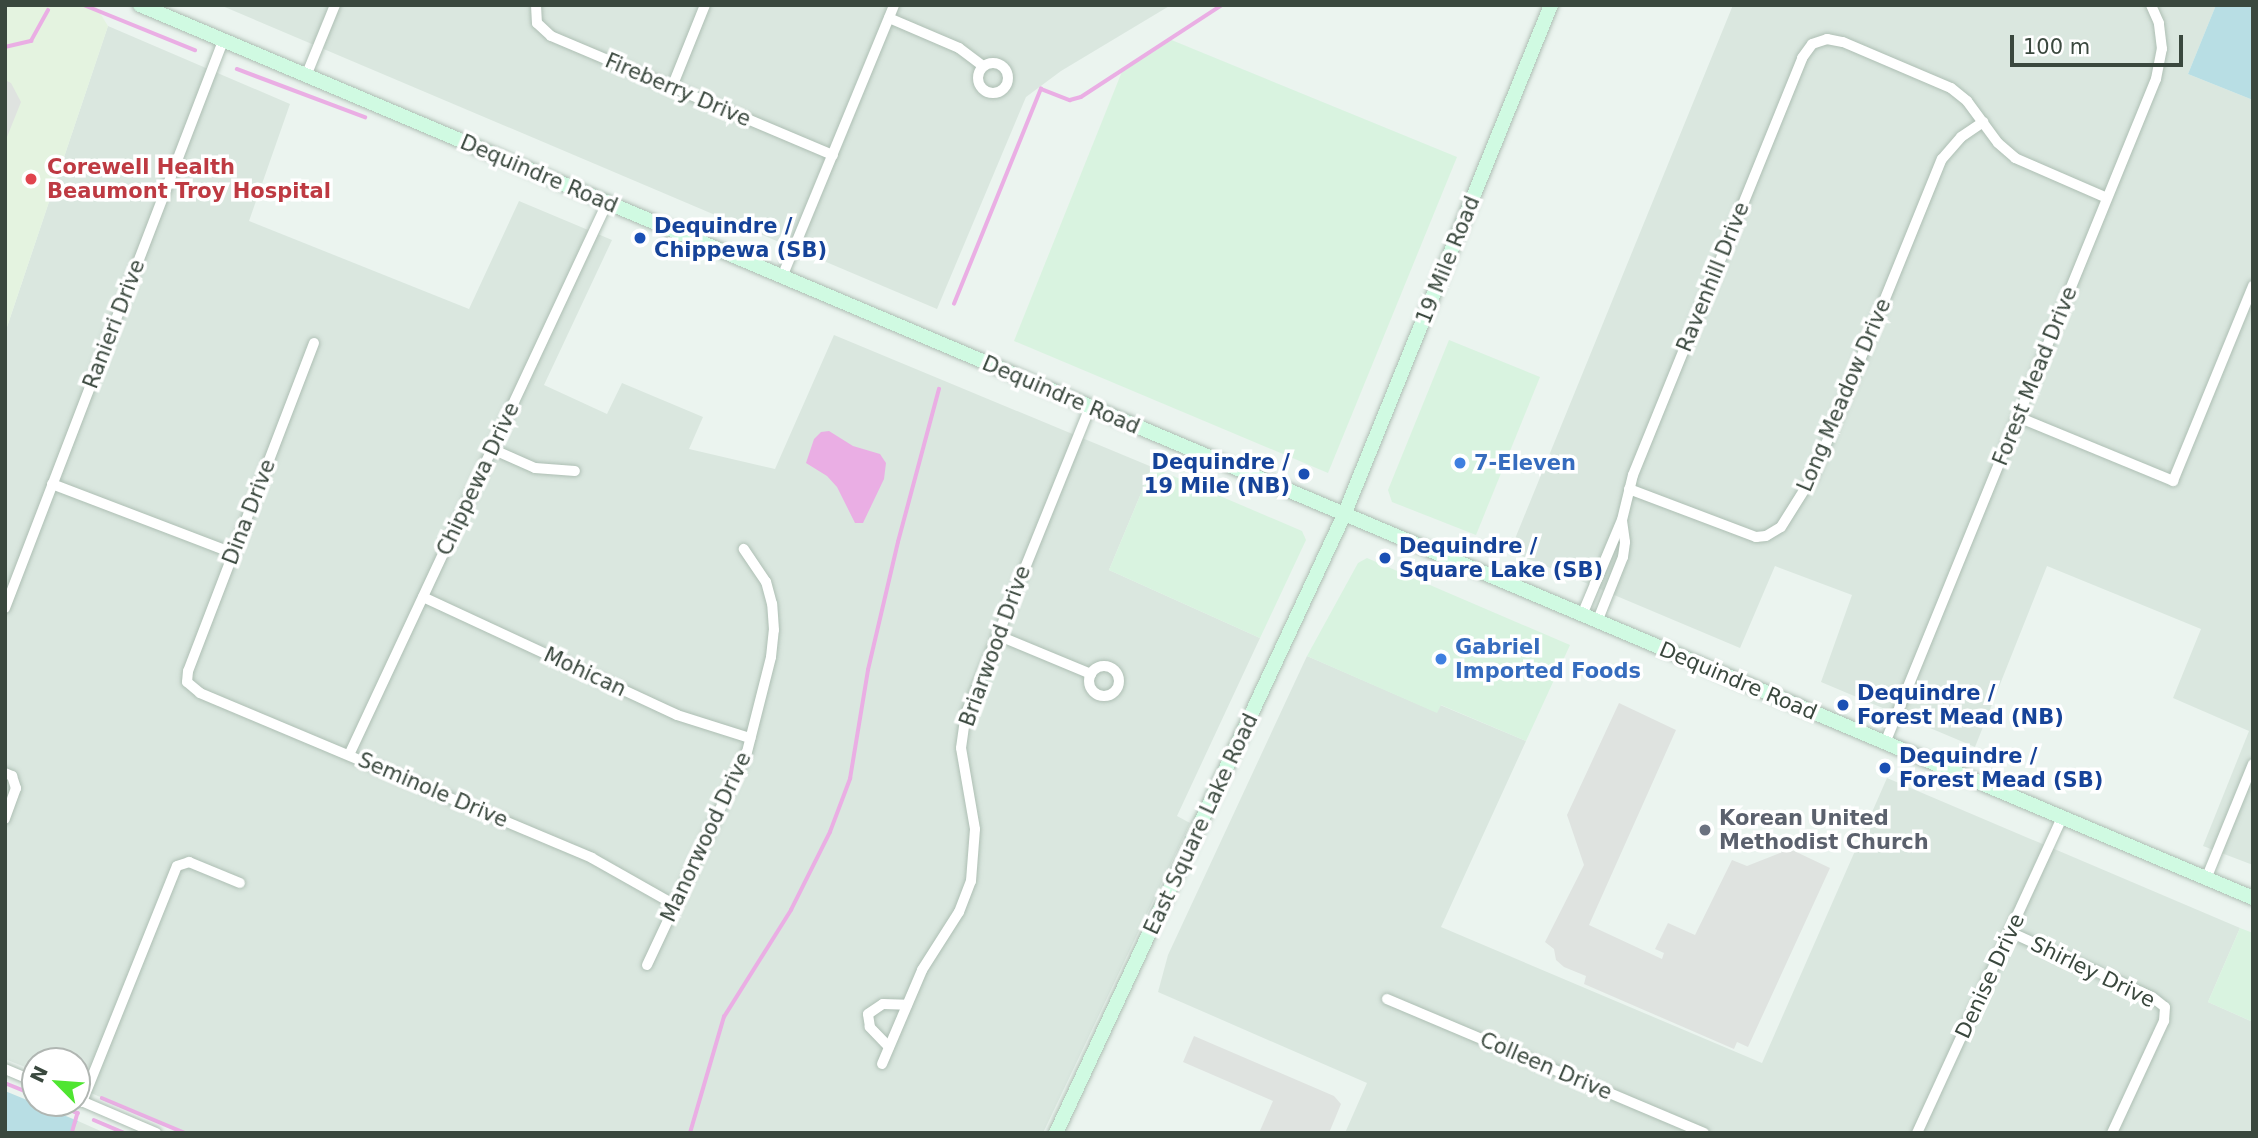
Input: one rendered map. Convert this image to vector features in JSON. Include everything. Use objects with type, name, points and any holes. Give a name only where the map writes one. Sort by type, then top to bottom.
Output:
[{"type":"main road","name":"Dequindre Road","points":[[140,5],[156,8],[223,41],[2253,898]]},
{"type":"main road","name":"19 Mile Road","points":[[1344,515],[1551,5]]},
{"type":"main road","name":"East Square Lake Road","points":[[1056,1133],[1344,515]]},
{"type":"street","points":[[306,76],[335,5]]},
{"type":"street","points":[[672,87],[705,5]]},
{"type":"street","points":[[782,278],[894,5]]},
{"type":"street","name":"Forest Mead Drive","points":[[1885,743],[2160,63],[2162,35],[2151,5]]},
{"type":"street","name":"Fireberry Drive","points":[[535,9],[542,30],[551,36],[833,155]]},
{"type":"street","points":[[889,18],[959,48],[983,66]]},
{"type":"street","name":"Ranieri Drive","points":[[5,608],[10,584],[52,484],[223,41]]},
{"type":"street","name":"Ravenhill Drive","points":[[1582,615],[1622,520],[1629,489],[1802,58],[1819,41],[1843,42],[1951,88],[1967,100],[1983,122]]},
{"type":"street","points":[[1983,122],[2004,149],[2015,158],[2107,198]]},
{"type":"street","name":"Long Meadow Drive","points":[[1629,489],[1746,534],[1766,536],[1781,527],[1813,477],[1942,159],[1961,137],[1983,122]]},
{"type":"street","name":"Chippewa Drive","points":[[349,755],[607,203]]},
{"type":"street","points":[[2018,417],[2173,481],[2253,286]]},
{"type":"street","name":"Dina Drive","points":[[187,682],[188,671],[314,343]]},
{"type":"street","name":"Briarwood Drive","points":[[882,1064],[929,957],[959,912],[971,881],[976,846],[962,765],[962,732],[972,695],[1090,407]]},
{"type":"street","points":[[492,449],[535,468],[575,471]]},
{"type":"street","points":[[52,484],[233,553]]},
{"type":"street","name":"Ravenhill Drive","points":[[1597,622],[1623,557],[1626,542],[1622,520]]},
{"type":"street","name":"Manorwood Drive","points":[[647,965],[740,767],[771,657],[774,620],[766,582],[744,549]]},
{"type":"street","name":"Mohican","points":[[423,597],[677,715],[750,738]]},
{"type":"street","points":[[997,635],[1091,674]]},
{"type":"street","name":"Seminole Drive","points":[[187,682],[200,693],[592,858],[676,905]]},
{"type":"street","points":[[2206,879],[2253,764]]},
{"type":"street","points":[[5,773],[12,776],[16,788],[5,820]]},
{"type":"street","name":"Denise Drive","points":[[1917,1133],[2062,818]]},
{"type":"street","points":[[91,1075],[180,863],[189,862],[240,883]]},
{"type":"street","name":"Shirley Drive","points":[[2010,932],[2152,998],[2165,1007],[2164,1021],[2112,1133]]},
{"type":"street","name":"Colleen Drive","points":[[1387,999],[1704,1133]]},
{"type":"street","points":[[889,1047],[870,1027],[868,1014],[883,1004],[907,1006]]},
{"type":"street","points":[[91,1106],[156,1133]]},
{"type":"shaded area","name":"Corewell Health Beaumont Troy Hospital","points":[[5,5],[95,5],[108,26],[5,333]]},
{"type":"shaded area","points":[[220,5],[1171,5],[1061,71],[1026,97],[937,309]]},
{"type":"shaded area","points":[[1733,5],[2216,5],[2188,74],[2253,100],[2253,865],[2203,846],[2249,731],[2173,698],[2201,629],[2047,566],[1975,747],[1821,682],[1852,595],[1775,566],[1740,648],[1510,551]]},
{"type":"shaded area","points":[[2216,5],[2253,5],[2253,100],[2188,74]]},
{"type":"shaded area","points":[[108,26],[290,104],[249,221],[469,309],[519,201],[612,240],[544,385],[607,414],[622,383],[703,417],[689,449],[775,469],[834,335],[1152,467],[1109,570],[1260,638],[1177,816],[1190,823],[1043,1133],[184,1133],[91,1093],[91,1047],[21,1047],[21,1065],[5,1059],[5,333]]},
{"type":"shaded area","points":[[1169,39],[1457,157],[1328,473],[1014,341],[1123,69]]},
{"type":"shaded area","points":[[5,80],[11,83],[21,102],[5,142]]},
{"type":"shaded area","points":[[1449,340],[1540,377],[1476,535],[1392,502],[1388,490]]},
{"type":"shaded area","points":[[829,431],[853,446],[880,454],[886,463],[884,479],[863,523],[855,523],[837,487],[827,476],[806,463],[814,439],[821,432]]},
{"type":"shaded area","points":[[1152,467],[1302,531],[1306,540],[1260,638],[1109,570]]},
{"type":"shaded area","points":[[1367,558],[1570,645],[1526,741],[1441,705],[1437,713],[1307,656],[1358,563]]},
{"type":"shaded area","points":[[1307,656],[1436,712],[1440,705],[1526,741],[1441,927],[1762,1063],[1887,778],[2240,928],[2208,1002],[2253,1022],[2253,1133],[1345,1133],[1367,1083],[1158,992],[1168,955]]},
{"type":"shaded area","points":[[1619,703],[1676,730],[1589,925],[1662,959],[1664,953],[1655,949],[1668,923],[1695,935],[1732,860],[1747,866],[1790,849],[1830,868],[1748,1047],[1737,1042],[1734,1049],[1584,984],[1586,976],[1564,967],[1556,960],[1554,949],[1545,942],[1584,865],[1567,815]]},
{"type":"shaded area","points":[[2240,928],[2253,933],[2253,1022],[2208,1002]]},
{"type":"shaded area","points":[[1194,1036],[1334,1096],[1341,1104],[1329,1133],[1259,1133],[1273,1101],[1183,1062]]},
{"type":"shaded area","points":[[5,1091],[21,1098],[21,1117],[68,1117],[78,1121],[72,1133],[5,1133]]},
{"type":"shaded area","points":[[78,1121],[105,1133],[72,1133]]},
{"type":"waterway","points":[[84,5],[195,50]]},
{"type":"waterway","points":[[954,304],[1041,89],[1070,100],[1081,97],[1222,5]]},
{"type":"waterway","points":[[5,47],[31,41],[48,10]]},
{"type":"waterway","points":[[237,69],[365,117]]},
{"type":"waterway","points":[[690,1133],[724,1017],[791,910],[830,832],[850,779],[868,670],[898,542],[939,389]]},
{"type":"waterway","points":[[5,1083],[21,1089]]},
{"type":"waterway","points":[[102,1098],[185,1133]]},
{"type":"waterway","points":[[73,1130],[77,1117]]},
{"type":"waterway","points":[[94,1120],[124,1133]]},
{"type":"place","name":"Corewell Health Beaumont Troy Hospital","points":[[31,179]]},
{"type":"place","name":"Dequindre / Chippewa (SB)","points":[[640,238]]},
{"type":"place","name":"7-Eleven","points":[[1460,463]]},
{"type":"place","name":"Dequindre / 19 Mile (NB)","points":[[1304,474]]},
{"type":"place","name":"Dequindre / Square Lake (SB)","points":[[1385,558]]},
{"type":"place","name":"Gabriel Imported Foods","points":[[1441,659]]},
{"type":"place","name":"Dequindre / Forest Mead (NB)","points":[[1843,705]]},
{"type":"place","name":"Dequindre / Forest Mead (SB)","points":[[1885,768]]},
{"type":"place","name":"Korean United Methodist Church","points":[[1705,830]]}]
